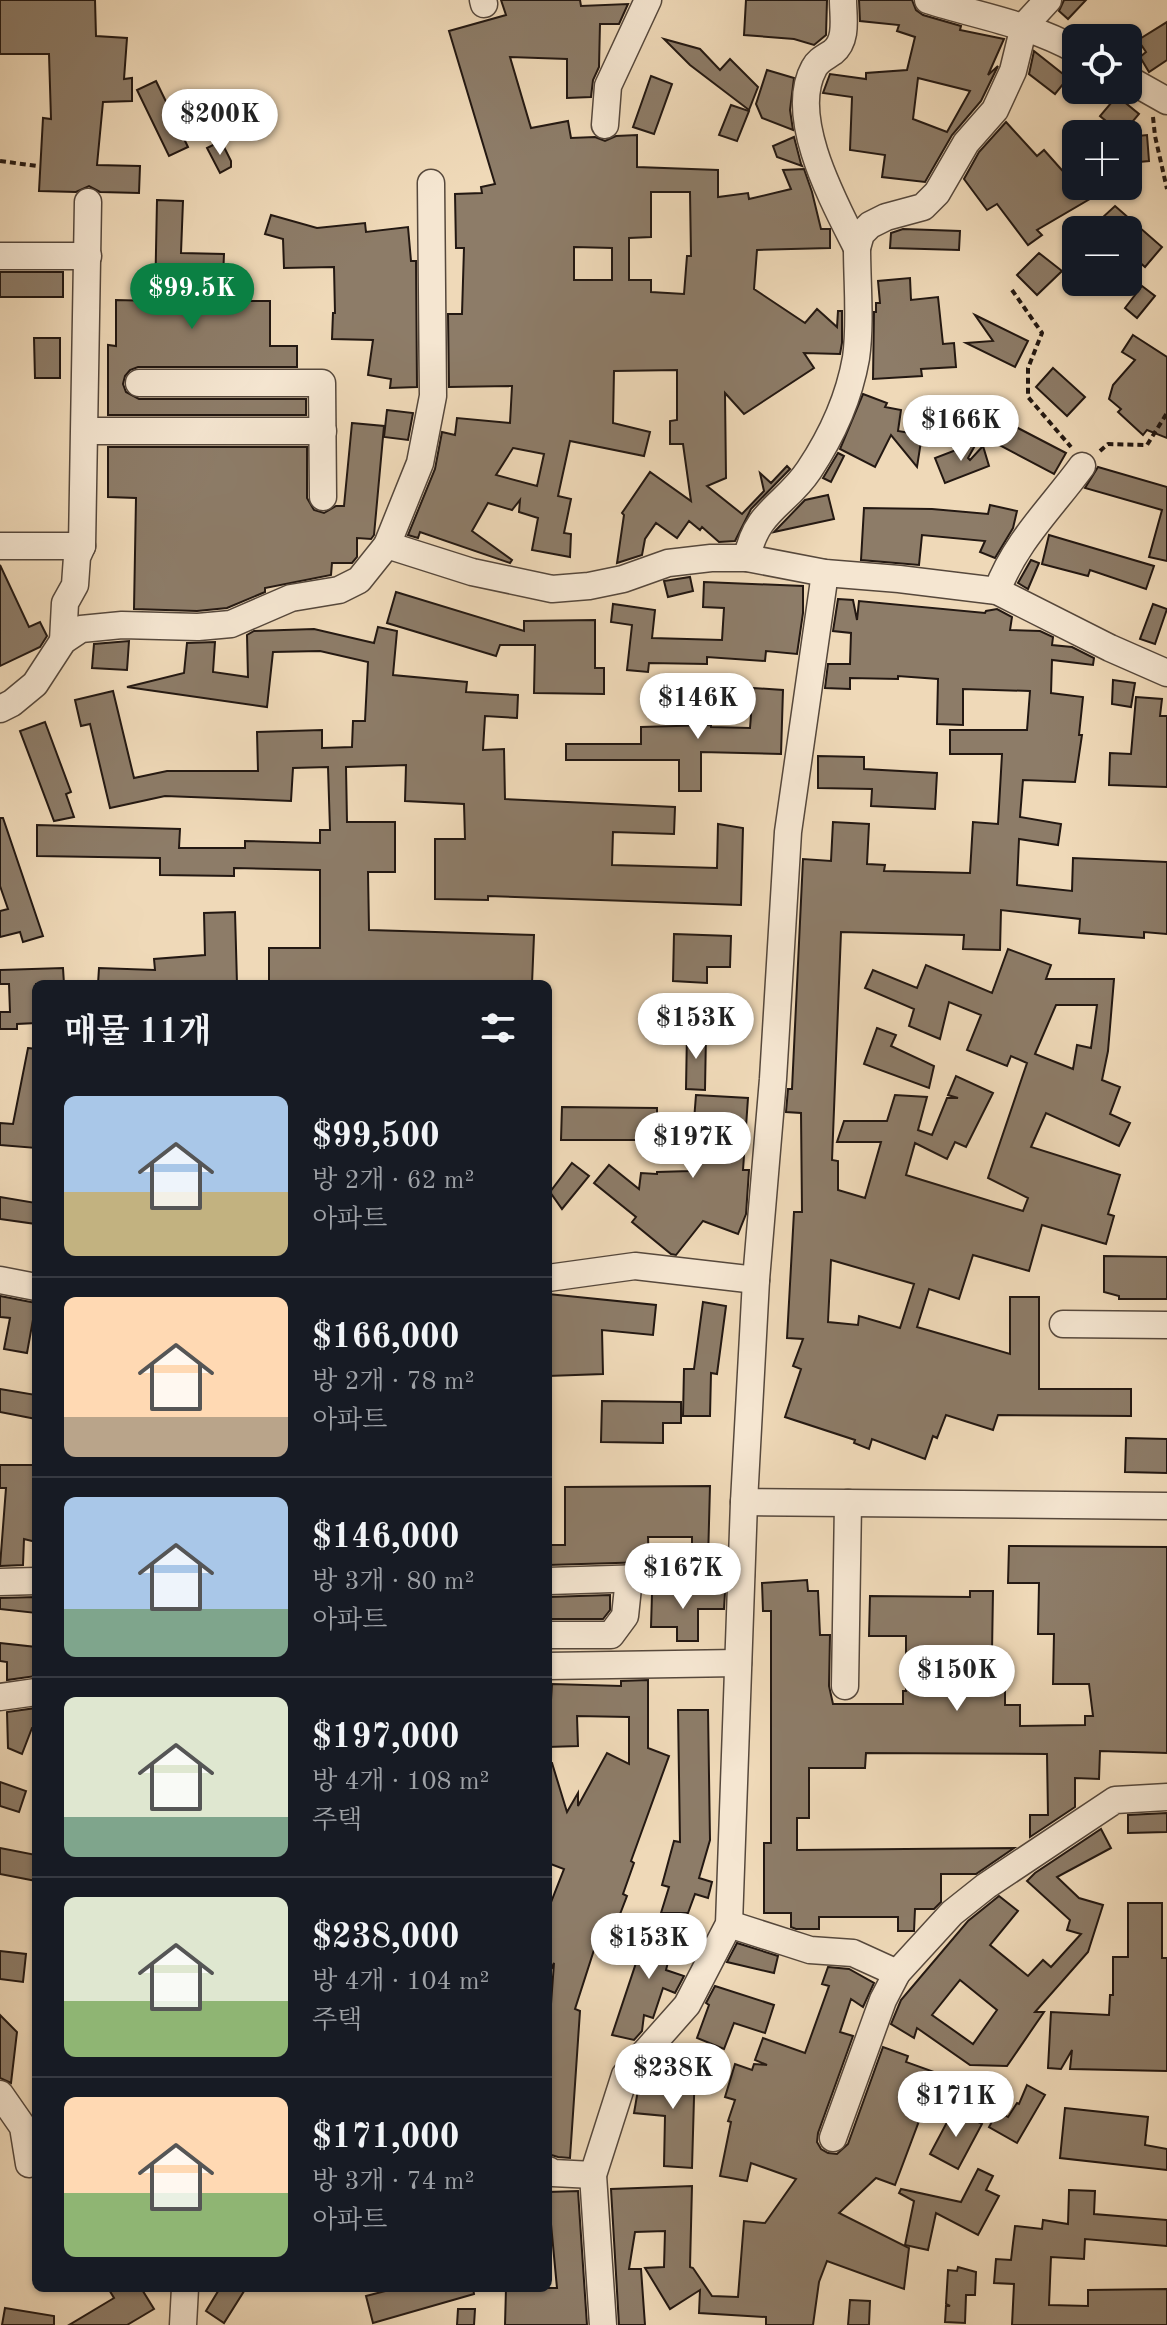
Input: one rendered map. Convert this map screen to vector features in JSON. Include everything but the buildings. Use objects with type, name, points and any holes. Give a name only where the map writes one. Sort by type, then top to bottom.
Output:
[{"type":"street","points":[[605,125],[608,86],[648,0]]},
{"type":"street","points":[[843,0],[843,35],[836,50],[815,64],[805,101],[812,146],[857,248]]},
{"type":"street","points":[[928,0],[977,16],[1024,26],[1062,44]]},
{"type":"street","points":[[747,558],[762,520],[806,474],[829,438],[850,383],[856,355],[857,248],[861,234],[886,217],[923,207],[937,193],[966,143],[995,110],[1013,71],[1024,26],[1048,0]]},
{"type":"street","points":[[1142,87],[1161,98]]},
{"type":"street","points":[[0,709],[35,684],[63,641],[81,629],[122,625],[198,627],[231,624],[291,598],[339,590],[359,580],[387,545],[420,463],[433,396],[431,183]]},
{"type":"street","points":[[63,641],[65,603],[75,585],[77,557],[82,546],[88,202]]},
{"type":"street","points":[[0,256],[88,256]]},
{"type":"street","points":[[139,383],[322,383],[323,497]]},
{"type":"street","points":[[85,431],[323,431]]},
{"type":"street","points":[[997,591],[1028,531],[1050,509],[1082,466]]},
{"type":"street","points":[[387,545],[472,572],[552,589],[623,579],[668,563],[747,558],[825,573],[997,591],[1167,673]]},
{"type":"street","points":[[0,546],[82,546]]},
{"type":"street","points":[[603,2325],[593,2175],[625,2075],[687,2005],[729,1924],[744,1502],[756,1280],[773,1079],[788,832],[825,573]]},
{"type":"street","points":[[552,1277],[635,1266],[756,1280]]},
{"type":"street","points":[[0,1280],[32,1286]]},
{"type":"street","points":[[1063,1324],[1167,1325]]},
{"type":"street","points":[[744,1502],[1167,1506]]},
{"type":"street","points":[[845,1686],[848,1503]]},
{"type":"street","points":[[552,1581],[741,1575]]},
{"type":"street","points":[[552,1635],[611,1635],[625,1616],[629,1578]]},
{"type":"street","points":[[0,1582],[32,1581]]},
{"type":"street","points":[[552,1666],[738,1663]]},
{"type":"street","points":[[0,1697],[32,1693]]},
{"type":"street","points":[[833,2138],[883,2000],[897,1973],[963,1904],[1115,1800],[1167,1797]]},
{"type":"street","points":[[729,1924],[810,1950],[853,1953],[897,1973]]},
{"type":"street","points":[[0,2094],[23,2127],[29,2164]]},
{"type":"street","points":[[552,2172],[593,2175]]},
{"type":"street","points":[[183,2325],[185,2292]]},
{"type":"path","points":[[1161,98],[1153,114],[1167,189]]},
{"type":"path","points":[[0,161],[37,166]]},
{"type":"path","points":[[1012,290],[1042,333],[1028,368],[1028,397],[1070,444],[1082,466],[1108,444],[1147,445],[1167,413]]}]
